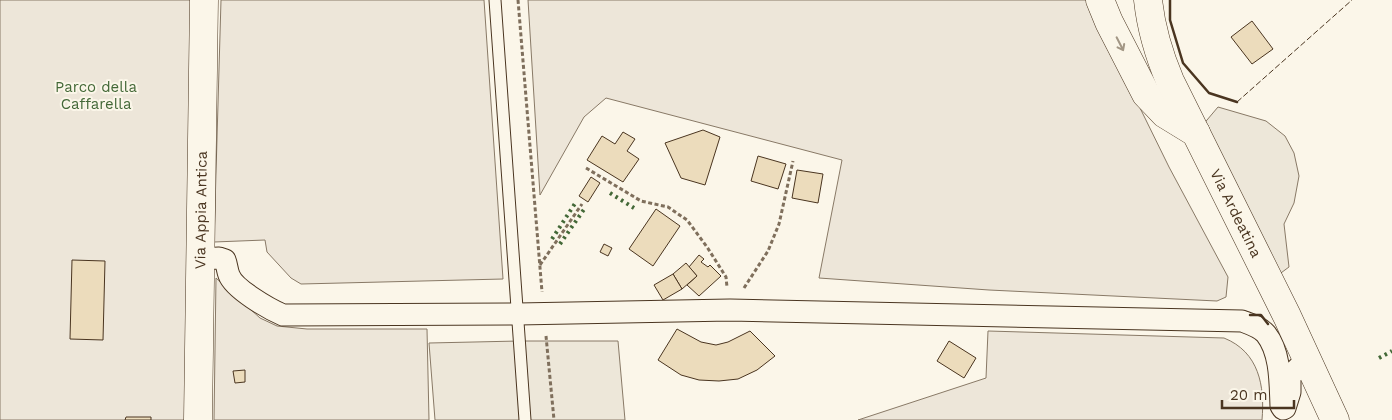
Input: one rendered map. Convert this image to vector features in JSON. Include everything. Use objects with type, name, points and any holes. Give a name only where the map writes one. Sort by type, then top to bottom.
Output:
[{"type":"main road","name":"Via Appia Antica","points":[[198,420],[204,0]]},
{"type":"main road","points":[[1100,0],[1109,22],[1146,94],[1170,118],[1196,133]]},
{"type":"main road","name":"Via Ardeatina","points":[[1148,0],[1150,19],[1158,51],[1170,81],[1307,359],[1332,419]]},
{"type":"street","points":[[200,259],[220,258],[225,260],[229,276],[241,289],[268,309],[283,315],[518,314],[730,310],[1242,321],[1260,329],[1270,340],[1277,363],[1281,406],[1283,409],[1290,392],[1290,376],[1307,359]]},
{"type":"lane","points":[[495,0],[525,420]]},
{"type":"path","points":[[518,0],[539,266],[554,420]]},
{"type":"path","points":[[730,310],[768,251],[779,224],[793,162]]},
{"type":"path","points":[[586,168],[641,201],[668,207],[687,220],[726,277],[730,310]]},
{"type":"path","points":[[539,266],[582,204]]},
{"type":"green space","name":"Parco della Caffarella","points":[[0,0],[193,0],[185,420],[0,420]]},
{"type":"green space","points":[[221,0],[484,0],[503,279],[301,284],[291,278],[267,252],[265,240],[214,242]]},
{"type":"green space","points":[[528,0],[1087,0],[1169,167],[1228,277],[1226,297],[1217,301],[989,290],[819,278],[842,160],[606,98],[584,117],[540,195]]},
{"type":"green space","points":[[216,278],[260,318],[277,326],[307,329],[427,329],[429,420],[214,420]]},
{"type":"green space","points":[[988,331],[1224,338],[1236,344],[1252,361],[1261,383],[1262,420],[858,420],[986,378]]},
{"type":"shaded area","points":[[1218,107],[1266,121],[1285,136],[1294,153],[1299,176],[1294,203],[1284,224],[1289,267],[1270,281],[1196,133]]},
{"type":"shaded area","points":[[618,341],[625,420],[435,420],[429,343]]},
{"type":"building","points":[[1252,21],[1273,49],[1252,64],[1231,37]]},
{"type":"building","points":[[703,130],[720,137],[705,185],[681,178],[665,143]]},
{"type":"building","points":[[623,132],[635,139],[627,151],[639,159],[623,182],[587,160],[602,136],[615,144]]},
{"type":"building","points":[[758,156],[786,164],[778,189],[751,181]]},
{"type":"building","points":[[797,170],[823,174],[818,203],[792,198]]},
{"type":"building","points":[[591,177],[600,183],[588,202],[579,196]]},
{"type":"building","points":[[656,209],[680,226],[653,266],[629,249]]},
{"type":"building","points":[[604,244],[612,248],[608,256],[600,252]]},
{"type":"building","points":[[699,255],[704,259],[701,262],[708,267],[710,265],[721,276],[699,296],[687,285],[697,276],[689,267]]},
{"type":"building","points":[[72,260],[105,261],[103,340],[70,339]]},
{"type":"building","points":[[686,263],[697,276],[682,289],[673,274]]},
{"type":"building","points":[[673,274],[682,289],[663,300],[654,285]]},
{"type":"building","points":[[677,329],[701,342],[716,345],[728,342],[750,331],[775,356],[757,370],[738,379],[719,381],[699,380],[681,375],[658,360]]},
{"type":"building","points":[[949,341],[976,358],[964,378],[937,361]]},
{"type":"building","points":[[245,370],[245,382],[235,383],[233,371]]},
{"type":"building","points":[[126,417],[151,417],[151,420],[125,420]]},
{"type":"hedge","points":[[610,193],[634,208]]},
{"type":"hedge","points":[[552,239],[576,202]]},
{"type":"hedge","points":[[560,244],[585,208]]},
{"type":"hedge","points":[[1379,358],[1392,351]]},
{"type":"fence","points":[[1237,102],[1352,0]]},
{"type":"wall","points":[[1170,0],[1170,20],[1183,63],[1209,93],[1237,102]]},
{"type":"wall","points":[[1250,315],[1261,315],[1268,324]]}]
